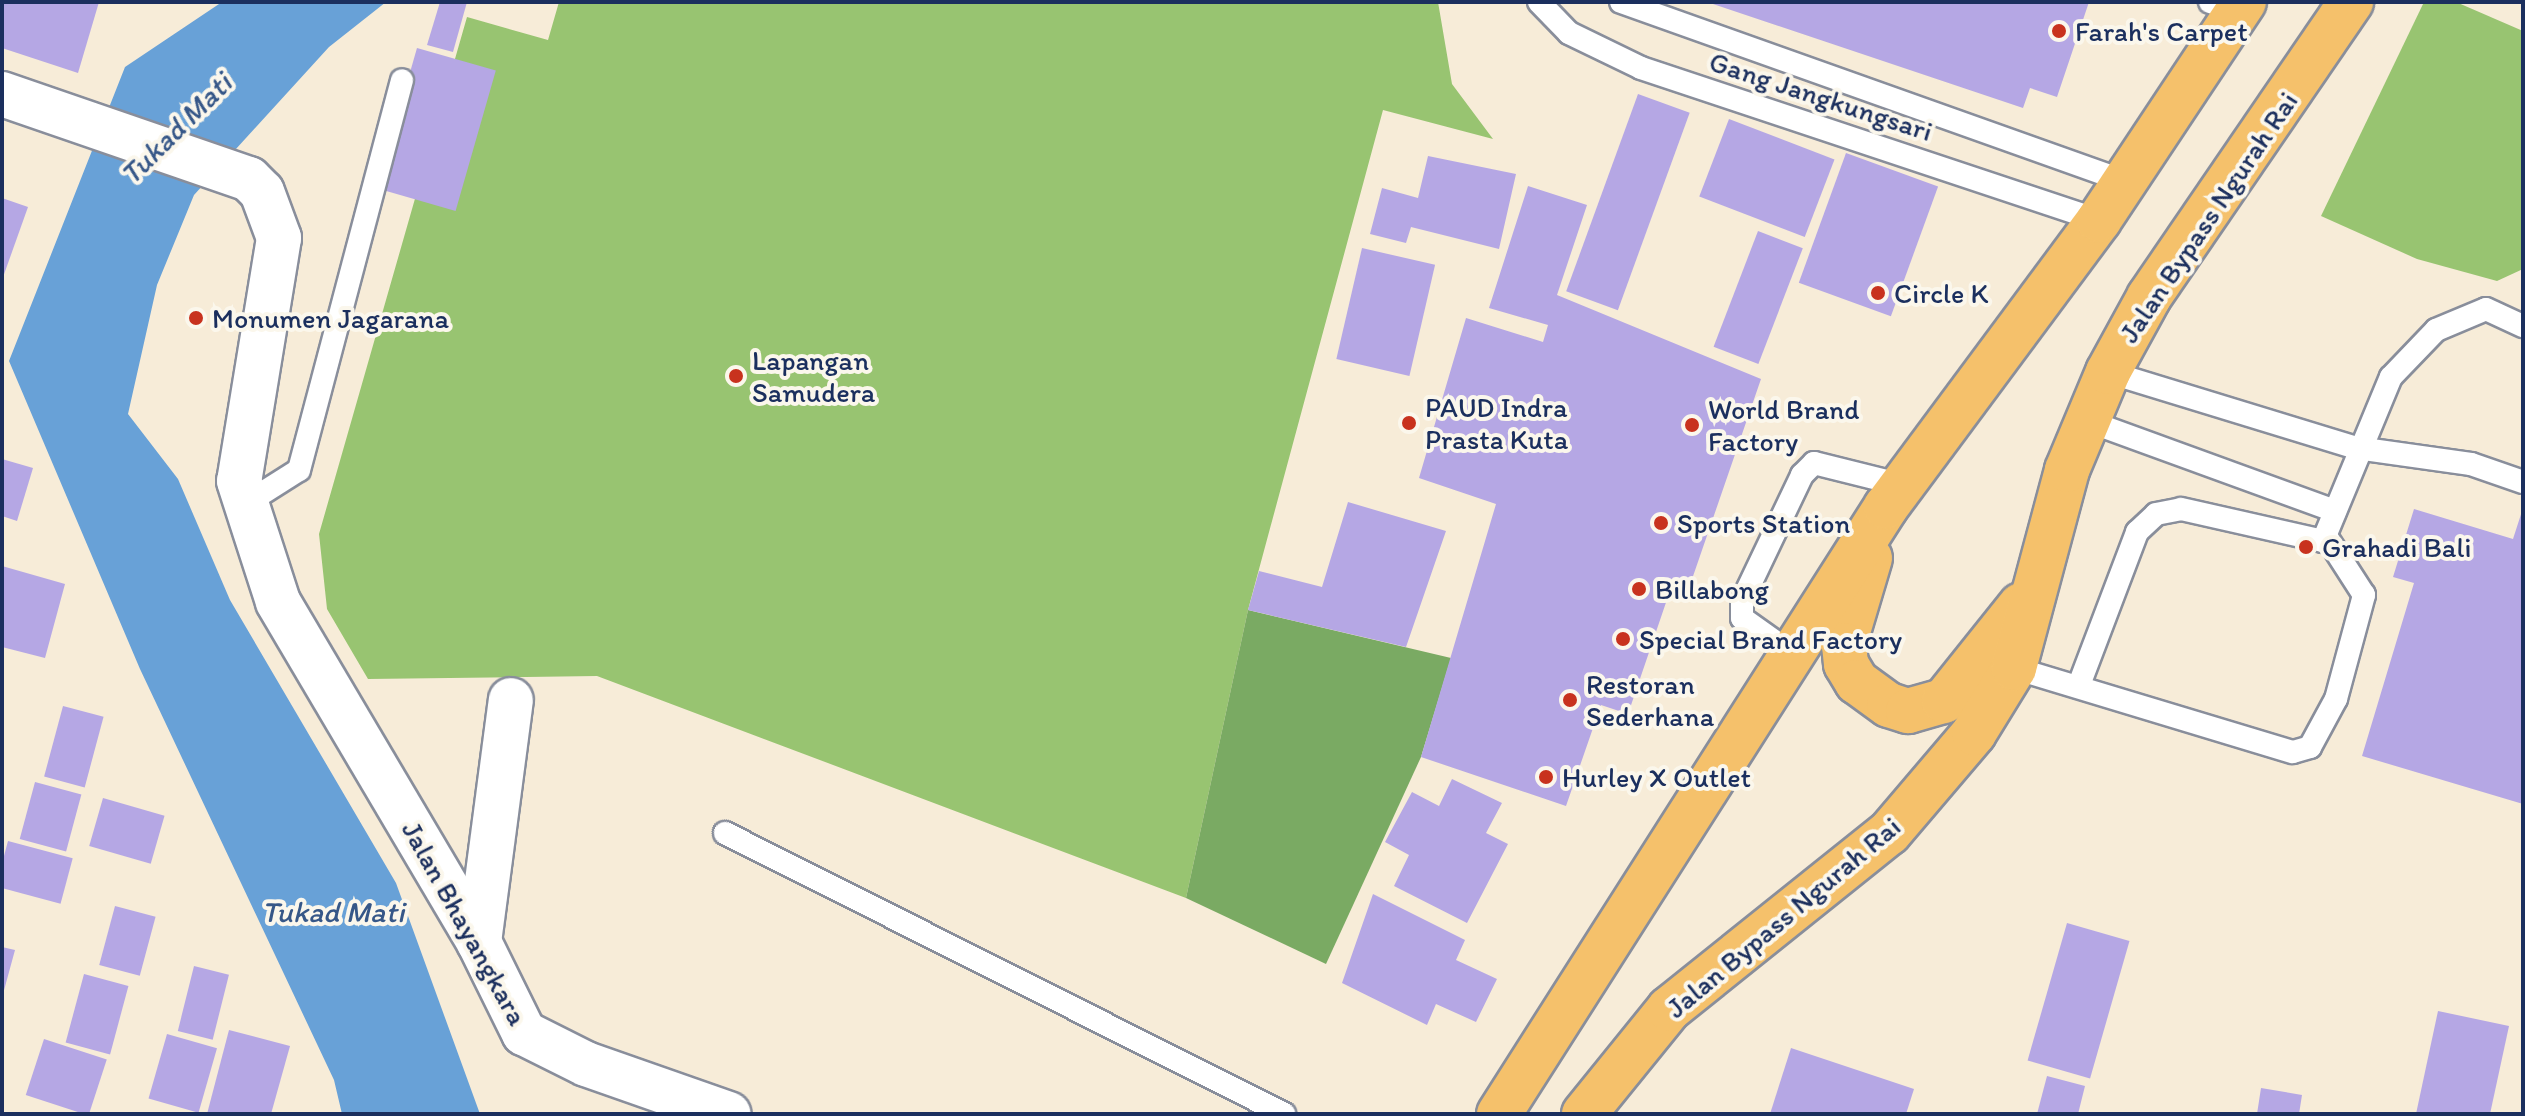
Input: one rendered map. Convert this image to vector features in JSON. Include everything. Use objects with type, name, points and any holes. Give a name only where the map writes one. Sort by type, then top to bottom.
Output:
[{"type":"highway","name":"Jalan Bypass Ngurah Rai","points":[[1584,1114],[1669,1009],[1826,889],[1936,785],[2014,668],[2085,420],[2108,372],[2149,297],[2351,2]]},
{"type":"highway","points":[[1499,1114],[1894,496],[2099,220],[2231,5]]},
{"type":"highway","points":[[1894,496],[1844,645],[1857,682],[1889,705],[1908,711],[1944,701],[2042,573]]},
{"type":"street","name":"Jalan Bhayangkara","points":[[2,94],[249,179],[274,212],[279,238],[239,457],[242,506],[278,602],[313,667],[479,942],[524,1033],[586,1064],[729,1114]]},
{"type":"street","points":[[479,942],[511,700]]},
{"type":"lane","name":"Gang Jangkungsari","points":[[1539,2],[1569,33],[1641,68],[2099,220]]},
{"type":"lane","points":[[1621,2],[2124,181]]},
{"type":"lane","points":[[242,506],[299,470],[402,80]]},
{"type":"lane","points":[[2079,685],[2137,532],[2156,514],[2181,509],[2312,542],[2326,536],[2357,448],[2391,377],[2436,330],[2486,309],[2523,326]]},
{"type":"lane","points":[[2108,372],[2357,448],[2471,464],[2523,482]]},
{"type":"lane","points":[[2085,420],[2335,511]]},
{"type":"lane","points":[[1791,653],[1742,618],[1742,601],[1802,475],[1814,463],[1894,496]]},
{"type":"lane","points":[[2014,668],[2079,685],[2293,752],[2310,747],[2336,699],[2364,595],[2326,536]]},
{"type":"lane","points":[[725,833],[1284,1114]]},
{"type":"green space","name":"Lapangan Samudera","points":[[559,2],[1438,2],[1452,84],[1493,139],[1383,110],[1248,610],[1186,898],[597,676],[368,679],[327,609],[319,534],[467,17],[548,40]]},
{"type":"green space","points":[[2424,2],[2456,2],[2523,31],[2523,269],[2497,281],[2417,259],[2321,216]]},
{"type":"green space","points":[[1248,610],[1451,658],[1421,757],[1326,964],[1186,898]]},
{"type":"water","name":"Tukad Mati","points":[[222,2],[386,2],[329,47],[194,195],[157,285],[128,414],[178,479],[230,600],[396,883],[480,1114],[342,1114],[334,1080],[140,669],[9,361],[125,67]]},
{"type":"building","points":[[2,2],[99,2],[78,73],[2,48]]},
{"type":"building","points":[[440,2],[467,2],[453,52],[427,45]]},
{"type":"building","points":[[2089,2],[2057,97],[2030,88],[2023,108],[1710,3]]},
{"type":"building","points":[[417,48],[496,71],[456,211],[377,188]]},
{"type":"building","points":[[1638,94],[1690,113],[1618,310],[1566,291]]},
{"type":"building","points":[[1729,119],[1834,159],[1805,237],[1699,196]]},
{"type":"building","points":[[1846,153],[1938,187],[1891,316],[1799,283]]},
{"type":"building","points":[[1428,156],[1516,174],[1499,249],[1411,227],[1406,243],[1370,234],[1382,188],[1418,198]]},
{"type":"building","points":[[1528,186],[1587,205],[1557,295],[1761,379],[1690,585],[1674,579],[1628,714],[1601,705],[1566,806],[1421,757],[1496,504],[1419,478],[1466,318],[1543,342],[1548,325],[1489,308]]},
{"type":"building","points":[[2,198],[28,207],[2,280]]},
{"type":"building","points":[[1758,231],[1803,248],[1758,364],[1714,347]]},
{"type":"building","points":[[1362,248],[1435,265],[1409,376],[1336,359]]},
{"type":"building","points":[[2,459],[33,468],[17,521],[2,516]]},
{"type":"building","points":[[1348,502],[1446,531],[1406,647],[1248,610],[1259,571],[1322,587]]},
{"type":"building","points":[[2523,508],[2523,804],[2362,756],[2414,583],[2393,577],[2414,509],[2513,539]]},
{"type":"building","points":[[2,566],[65,584],[45,658],[2,647]]},
{"type":"building","points":[[63,706],[104,717],[85,787],[44,777]]},
{"type":"building","points":[[1452,779],[1502,803],[1486,833],[1508,844],[1467,923],[1394,886],[1409,855],[1385,842],[1412,792],[1439,806]]},
{"type":"building","points":[[35,782],[81,794],[66,851],[20,839]]},
{"type":"building","points":[[103,798],[165,816],[151,864],[89,846]]},
{"type":"building","points":[[8,841],[73,858],[61,904],[2,888],[2,863]]},
{"type":"building","points":[[1373,894],[1465,940],[1456,960],[1497,979],[1476,1022],[1436,1004],[1427,1025],[1342,983]]},
{"type":"building","points":[[115,906],[156,917],[140,976],[99,965]]},
{"type":"building","points":[[2067,923],[2129,941],[2090,1078],[2028,1060]]},
{"type":"building","points":[[2,947],[15,950],[3,994],[2,994]]},
{"type":"building","points":[[194,966],[229,975],[213,1040],[178,1031]]},
{"type":"building","points":[[84,974],[128,986],[110,1054],[66,1043]]},
{"type":"building","points":[[2438,1011],[2509,1026],[2490,1114],[2416,1114]]},
{"type":"building","points":[[229,1030],[290,1046],[271,1114],[207,1114]]},
{"type":"building","points":[[167,1034],[217,1048],[199,1113],[149,1098]]},
{"type":"building","points":[[44,1039],[107,1059],[89,1114],[26,1095]]},
{"type":"building","points":[[1791,1048],[1914,1089],[1906,1114],[1770,1114]]},
{"type":"building","points":[[2047,1076],[2085,1086],[2078,1114],[2037,1114]]},
{"type":"building","points":[[2261,1088],[2302,1095],[2299,1114],[2257,1114]]},
{"type":"place","name":"Farah's Carpet","points":[[2059,31]]},
{"type":"place","name":"Circle K","points":[[1878,293]]},
{"type":"place","name":"Monumen Jagarana","points":[[196,318]]},
{"type":"place","name":"Lapangan Samudera","points":[[736,376]]},
{"type":"place","name":"PAUD Indra Prasta Kuta","points":[[1409,423]]},
{"type":"place","name":"World Brand Factory","points":[[1692,425]]},
{"type":"place","name":"Sports Station","points":[[1661,523]]},
{"type":"place","name":"Grahadi Bali","points":[[2306,547]]},
{"type":"place","name":"Billabong","points":[[1639,589]]},
{"type":"place","name":"Special Brand Factory","points":[[1623,639]]},
{"type":"place","name":"Restoran Sederhana","points":[[1570,700]]},
{"type":"place","name":"Hurley X Outlet","points":[[1546,777]]}]
